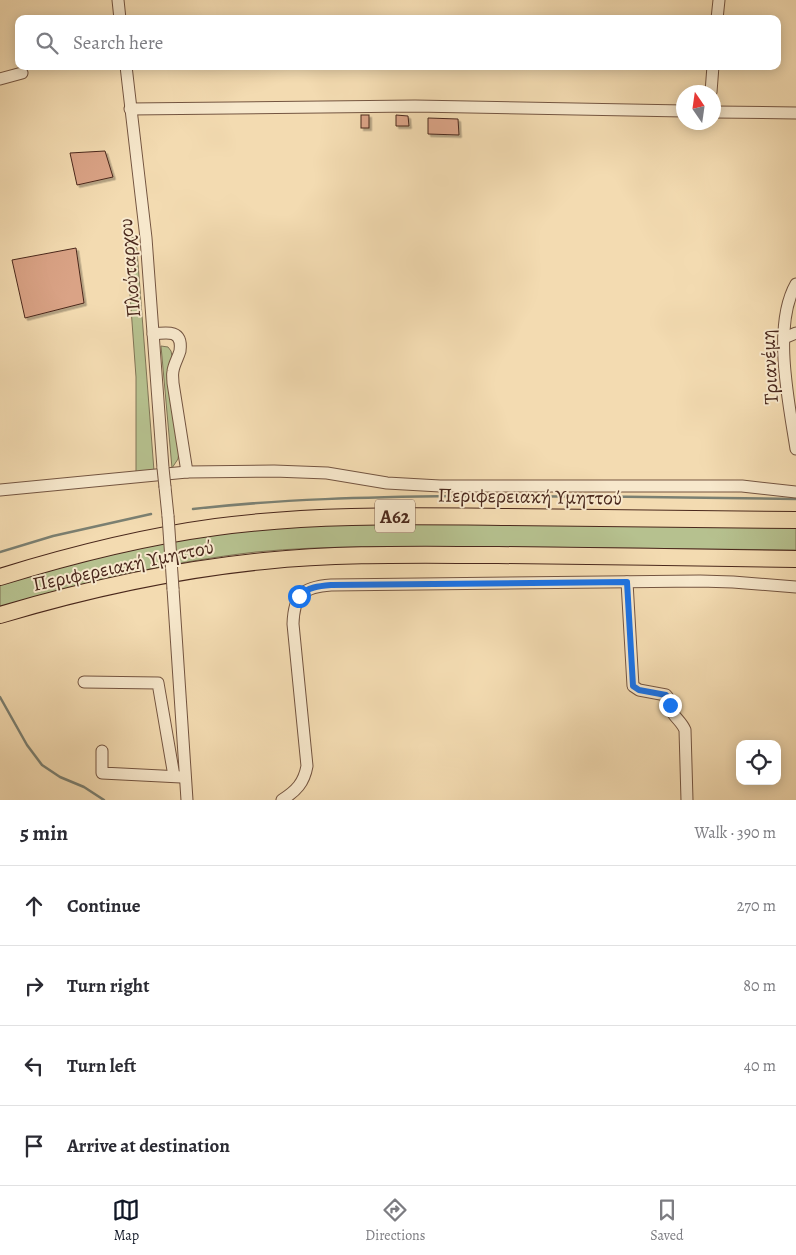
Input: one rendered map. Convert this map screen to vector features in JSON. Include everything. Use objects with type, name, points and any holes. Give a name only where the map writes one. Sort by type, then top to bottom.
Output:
[{"type":"highway","name":"Περιφερειακή Υμηττού","points":[[0,577],[84,552],[145,538],[214,527],[296,519],[423,516],[796,520]]},
{"type":"highway","name":"Περιφερειακή Υμηττού","points":[[0,615],[74,594],[150,577],[228,565],[305,557],[384,554],[796,559]]},
{"type":"street","points":[[118,0],[120,15]]},
{"type":"street","points":[[717,15],[719,0]]},
{"type":"street","name":"Πλούταρχου","points":[[126,70],[146,238],[168,516],[173,589],[179,777]]},
{"type":"street","points":[[711,85],[713,70]]},
{"type":"street","points":[[0,79],[22,73]]},
{"type":"street","points":[[130,109],[414,106],[676,111]]},
{"type":"street","points":[[721,112],[796,113]]},
{"type":"street","name":"Τριανέμη","points":[[796,284],[788,302],[784,338],[789,402],[796,449]]},
{"type":"street","points":[[153,334],[167,332],[177,336],[180,340],[180,352],[173,370],[173,383],[186,472]]},
{"type":"street","points":[[784,338],[796,333]]},
{"type":"street","points":[[0,490],[186,472],[274,471],[327,473],[387,483],[440,486],[742,486],[796,492]]},
{"type":"street","points":[[627,582],[633,686],[639,690],[666,695],[670,699],[671,711],[683,724],[685,730],[687,800]]},
{"type":"street","points":[[282,800],[301,784],[307,766],[293,624],[293,611],[296,602],[304,591],[331,585],[627,582],[733,582],[796,587]]},
{"type":"street","points":[[84,682],[158,683],[179,777],[187,800]]},
{"type":"street","points":[[102,751],[102,773],[179,777]]},
{"type":"green space","points":[[136,237],[154,471],[136,474],[136,377],[126,239]]},
{"type":"green space","points":[[161,346],[168,347],[172,356],[168,383],[179,452],[178,459],[172,468]]},
{"type":"green space","points":[[366,522],[796,526],[796,550],[336,547],[283,550],[223,556],[159,567],[63,589],[0,607],[0,581],[142,546],[253,529]]},
{"type":"building","points":[[361,115],[369,115],[369,128],[361,128]]},
{"type":"building","points":[[396,115],[408,116],[409,126],[396,126]]},
{"type":"building","points":[[428,118],[458,119],[459,135],[428,134]]},
{"type":"building","points":[[105,151],[113,177],[77,185],[70,153]]},
{"type":"building","points":[[76,248],[84,303],[25,318],[12,260]]},
{"type":"waterway","points":[[193,509],[292,501],[425,496],[796,499]]},
{"type":"waterway","points":[[0,552],[53,536],[151,514]]},
{"type":"waterway","points":[[0,697],[27,745],[42,765],[60,777],[84,787],[104,800]]},
{"type":"route","points":[[299,596],[304,591],[312,588],[331,585],[627,582],[633,686],[636,690],[668,696],[670,705]]}]
